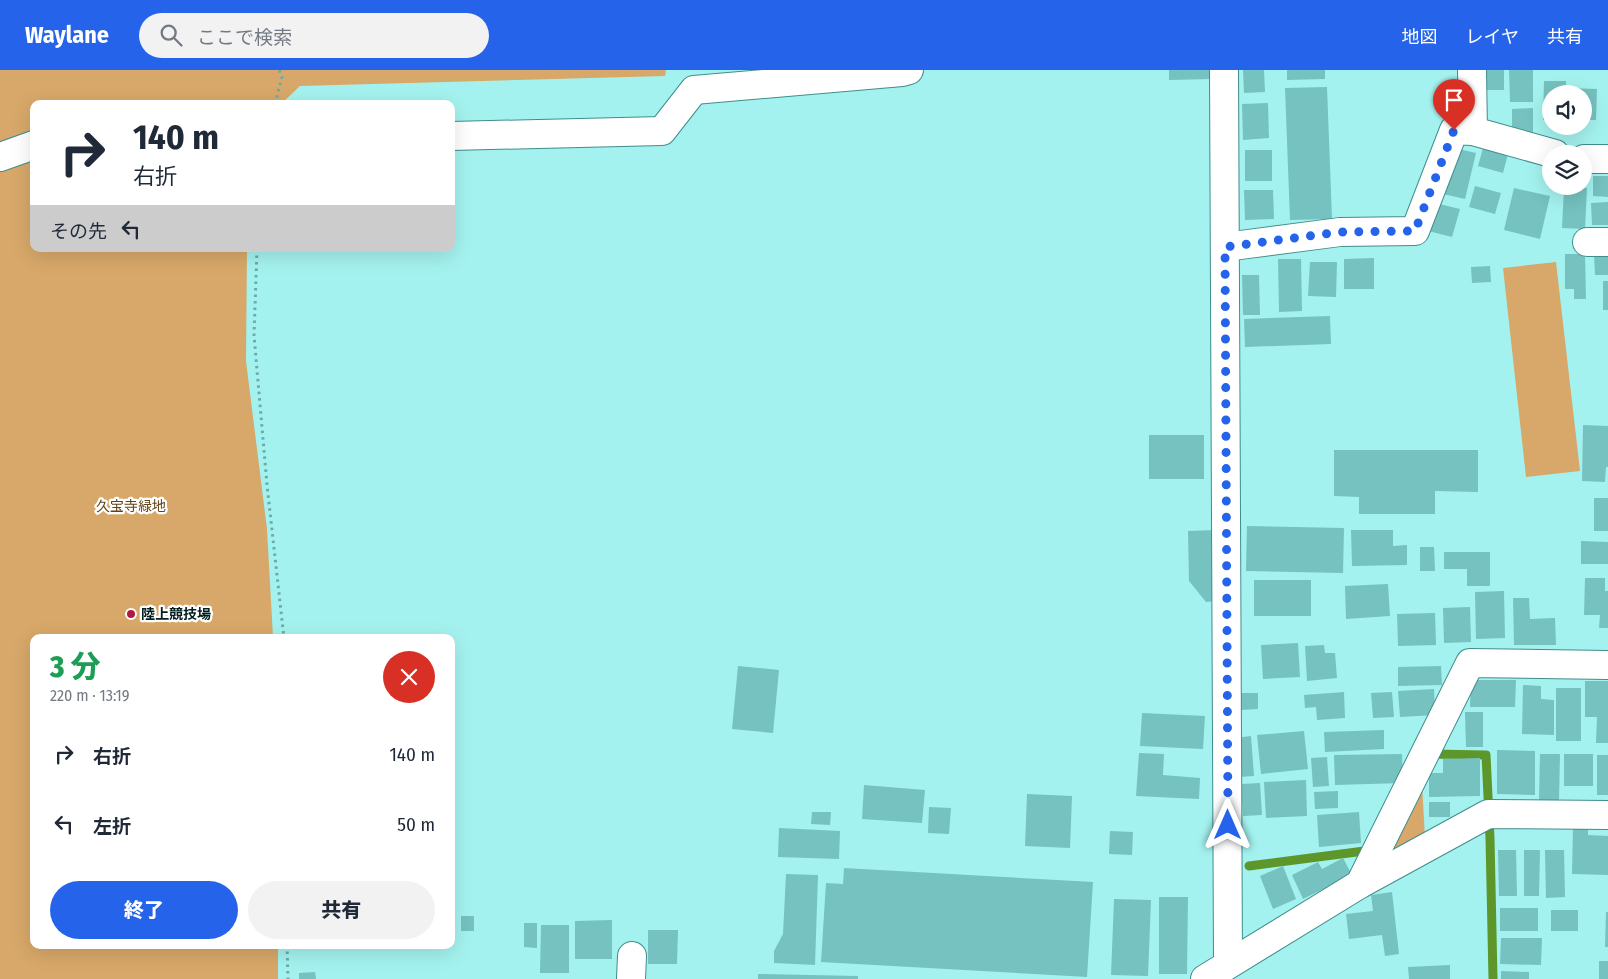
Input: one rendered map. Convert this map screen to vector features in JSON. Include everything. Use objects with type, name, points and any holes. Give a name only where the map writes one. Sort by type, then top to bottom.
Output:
[{"type":"street","points":[[455,136],[662,131],[694,90],[909,70]]},
{"type":"street","points":[[1224,70],[1228,964]]},
{"type":"street","points":[[1472,70],[1473,132]]},
{"type":"street","points":[[1225,247],[1340,232],[1415,231],[1454,130],[1473,132],[1542,151]]},
{"type":"street","points":[[0,157],[30,146]]},
{"type":"street","points":[[1592,159],[1608,159]]},
{"type":"street","points":[[1360,884],[1470,663],[1608,665]]},
{"type":"street","points":[[1205,979],[1360,884],[1488,814],[1608,814]]},
{"type":"path","points":[[275,100],[282,77],[279,70]]},
{"type":"path","points":[[257,252],[254,335],[267,485],[284,634]]},
{"type":"path","points":[[287,949],[288,979]]},
{"type":"green space","name":"久宝寺緑地","points":[[0,70],[666,70],[665,76],[300,86],[285,100],[30,100],[30,252],[247,252],[246,361],[267,529],[273,634],[30,634],[30,949],[278,949],[278,979],[0,979]]},
{"type":"green space","points":[[1556,262],[1580,471],[1526,477],[1503,268]]},
{"type":"green space","points":[[1422,784],[1425,838],[1388,856]]},
{"type":"building","points":[[1169,70],[1212,70],[1212,79],[1169,80]]},
{"type":"building","points":[[1243,70],[1264,70],[1265,92],[1244,93]]},
{"type":"building","points":[[1287,70],[1325,70],[1325,79],[1287,80]]},
{"type":"building","points":[[1482,70],[1504,70],[1504,90],[1482,90]]},
{"type":"building","points":[[1509,70],[1533,70],[1533,102],[1510,102]]},
{"type":"building","points":[[1544,81],[1566,81],[1566,85],[1544,85]]},
{"type":"building","points":[[1327,87],[1332,219],[1290,220],[1285,88]]},
{"type":"building","points":[[1592,89],[1597,89],[1596,120],[1592,120]]},
{"type":"building","points":[[1268,103],[1269,138],[1243,140],[1242,104]]},
{"type":"building","points":[[1533,108],[1533,134],[1512,134],[1512,109]]},
{"type":"building","points":[[1454,148],[1476,153],[1465,199],[1443,194]]},
{"type":"building","points":[[1483,148],[1508,154],[1503,173],[1478,166]]},
{"type":"building","points":[[1245,150],[1272,150],[1272,181],[1245,181]]},
{"type":"building","points":[[1593,176],[1608,176],[1608,197],[1593,196]]},
{"type":"building","points":[[1475,186],[1501,193],[1495,214],[1469,207]]},
{"type":"building","points":[[1514,188],[1550,196],[1540,239],[1504,230]]},
{"type":"building","points":[[1244,190],[1273,190],[1274,219],[1245,220]]},
{"type":"building","points":[[1564,195],[1587,195],[1585,229],[1562,228]]},
{"type":"building","points":[[1608,202],[1608,225],[1592,225],[1591,203]]},
{"type":"building","points":[[1435,203],[1460,209],[1452,237],[1428,231]]},
{"type":"building","points":[[1594,253],[1608,253],[1608,275],[1595,275]]},
{"type":"building","points":[[1565,254],[1585,254],[1586,299],[1574,299],[1574,289],[1565,289]]},
{"type":"building","points":[[1374,258],[1374,289],[1344,289],[1344,259]]},
{"type":"building","points":[[1278,259],[1301,259],[1302,311],[1279,312]]},
{"type":"building","points":[[1310,262],[1337,262],[1336,297],[1308,296]]},
{"type":"building","points":[[1490,266],[1491,282],[1472,283],[1471,267]]},
{"type":"building","points":[[1242,275],[1259,275],[1260,315],[1243,315]]},
{"type":"building","points":[[1603,281],[1608,281],[1608,310],[1603,310]]},
{"type":"building","points":[[1330,316],[1331,344],[1245,347],[1244,319]]},
{"type":"building","points":[[1583,425],[1608,426],[1608,467],[1606,467],[1605,482],[1582,481]]},
{"type":"building","points":[[1149,435],[1204,435],[1204,479],[1149,479]]},
{"type":"building","points":[[1334,450],[1478,450],[1478,492],[1435,491],[1435,514],[1359,514],[1359,497],[1334,496]]},
{"type":"building","points":[[1594,498],[1608,498],[1608,531],[1594,531]]},
{"type":"building","points":[[1247,526],[1344,528],[1343,573],[1246,571]]},
{"type":"building","points":[[1216,530],[1217,601],[1206,602],[1189,581],[1188,531]]},
{"type":"building","points":[[1351,530],[1393,530],[1393,546],[1407,545],[1407,565],[1352,566]]},
{"type":"building","points":[[1581,541],[1608,542],[1608,564],[1581,564]]},
{"type":"building","points":[[1420,547],[1434,547],[1435,571],[1420,571]]},
{"type":"building","points":[[1444,552],[1490,552],[1490,586],[1467,586],[1467,569],[1444,569]]},
{"type":"building","points":[[1585,578],[1605,578],[1605,591],[1608,591],[1608,628],[1599,628],[1600,615],[1584,615]]},
{"type":"building","points":[[1254,580],[1311,580],[1311,616],[1254,616]]},
{"type":"building","points":[[1388,584],[1390,616],[1346,619],[1345,586]]},
{"type":"building","points":[[1504,591],[1505,638],[1476,639],[1475,592]]},
{"type":"building","points":[[1513,598],[1529,598],[1530,619],[1555,618],[1556,645],[1514,645]]},
{"type":"building","points":[[1470,607],[1471,642],[1444,643],[1443,608]]},
{"type":"building","points":[[1435,613],[1436,645],[1398,646],[1397,614]]},
{"type":"building","points":[[1298,643],[1300,677],[1263,679],[1261,645]]},
{"type":"building","points":[[1324,645],[1325,653],[1335,653],[1337,678],[1307,681],[1305,646]]},
{"type":"building","points":[[738,666],[779,670],[773,733],[732,729]]},
{"type":"building","points":[[1441,666],[1442,685],[1398,686],[1398,667]]},
{"type":"building","points":[[1471,680],[1516,680],[1515,707],[1470,707]]},
{"type":"building","points":[[1585,681],[1608,681],[1608,743],[1596,743],[1597,717],[1585,717]]},
{"type":"building","points":[[1523,685],[1541,686],[1541,699],[1554,700],[1554,735],[1522,734]]},
{"type":"building","points":[[1556,688],[1581,688],[1581,741],[1556,741]]},
{"type":"building","points":[[1434,689],[1435,715],[1400,717],[1398,691]]},
{"type":"building","points":[[1344,692],[1345,718],[1317,720],[1316,707],[1305,708],[1304,695]]},
{"type":"building","points":[[1392,692],[1394,717],[1373,718],[1371,693]]},
{"type":"building","points":[[1239,693],[1258,693],[1258,709],[1240,710]]},
{"type":"building","points":[[1465,712],[1483,712],[1483,747],[1466,747]]},
{"type":"building","points":[[1142,713],[1205,716],[1203,749],[1140,746]]},
{"type":"building","points":[[1384,730],[1384,749],[1325,752],[1324,732]]},
{"type":"building","points":[[1304,731],[1308,769],[1261,774],[1257,735]]},
{"type":"building","points":[[1251,736],[1254,776],[1239,777],[1235,738]]},
{"type":"building","points":[[1497,750],[1535,751],[1535,795],[1497,794]]},
{"type":"building","points":[[1139,753],[1164,754],[1163,775],[1200,778],[1199,799],[1136,796]]},
{"type":"building","points":[[1402,754],[1403,783],[1335,785],[1334,755]]},
{"type":"building","points":[[1540,754],[1560,754],[1559,800],[1539,800]]},
{"type":"building","points":[[1564,754],[1593,754],[1593,786],[1564,786]]},
{"type":"building","points":[[1597,755],[1608,755],[1608,795],[1597,795]]},
{"type":"building","points":[[1327,757],[1329,786],[1313,787],[1311,758]]},
{"type":"building","points":[[1480,758],[1480,796],[1429,797],[1429,773],[1443,773],[1443,759]]},
{"type":"building","points":[[1306,780],[1307,816],[1266,818],[1264,782]]},
{"type":"building","points":[[1260,783],[1262,815],[1243,816],[1241,784]]},
{"type":"building","points":[[864,785],[925,790],[922,823],[862,819]]},
{"type":"building","points":[[1338,791],[1338,808],[1315,809],[1314,792]]},
{"type":"building","points":[[1027,794],[1072,796],[1070,848],[1025,846]]},
{"type":"building","points":[[1429,802],[1450,802],[1450,817],[1429,817]]},
{"type":"building","points":[[929,807],[951,808],[949,834],[928,833]]},
{"type":"building","points":[[812,812],[831,812],[830,825],[811,824]]},
{"type":"building","points":[[1359,812],[1361,843],[1319,847],[1317,815]]},
{"type":"building","points":[[1573,827],[1588,827],[1588,835],[1608,836],[1608,875],[1572,874]]},
{"type":"building","points":[[779,828],[840,831],[839,859],[778,857]]},
{"type":"building","points":[[1110,831],[1133,832],[1132,855],[1109,854]]},
{"type":"building","points":[[1498,850],[1516,850],[1517,896],[1499,896]]},
{"type":"building","points":[[1524,850],[1540,850],[1539,896],[1524,896]]},
{"type":"building","points":[[1545,850],[1564,850],[1565,897],[1546,898]]},
{"type":"building","points":[[1343,858],[1352,875],[1303,899],[1292,875],[1318,862],[1322,869]]},
{"type":"building","points":[[1283,866],[1296,899],[1273,909],[1260,876]]},
{"type":"building","points":[[844,868],[1093,882],[1087,977],[821,962],[826,883],[843,884]]},
{"type":"building","points":[[786,874],[818,875],[815,965],[774,963],[774,951],[783,934]]},
{"type":"building","points":[[1392,892],[1399,954],[1385,956],[1382,935],[1349,939],[1346,914],[1373,911],[1371,895]]},
{"type":"building","points":[[1159,897],[1188,897],[1187,974],[1159,974]]},
{"type":"building","points":[[1114,899],[1151,900],[1148,976],[1111,975]]},
{"type":"building","points":[[1500,908],[1538,908],[1538,931],[1500,931]]},
{"type":"building","points":[[1551,910],[1578,910],[1578,931],[1551,931]]},
{"type":"building","points":[[1606,912],[1608,912],[1608,947],[1605,947]]},
{"type":"building","points":[[461,916],[474,916],[474,931],[461,931]]},
{"type":"building","points":[[612,920],[612,959],[575,959],[575,921]]},
{"type":"building","points":[[524,923],[537,923],[537,948],[524,947]]},
{"type":"building","points":[[541,925],[569,925],[569,973],[540,973]]},
{"type":"building","points":[[648,930],[678,930],[677,964],[648,964]]},
{"type":"building","points":[[1501,938],[1542,938],[1541,965],[1500,964]]},
{"type":"building","points":[[1599,961],[1608,961],[1608,979],[1599,979]]},
{"type":"building","points":[[1450,965],[1450,979],[1409,979],[1408,967]]},
{"type":"building","points":[[1501,971],[1529,972],[1529,979],[1501,979]]},
{"type":"building","points":[[315,972],[316,979],[299,979],[299,973]]},
{"type":"building","points":[[758,974],[858,976],[858,979],[758,979]]},
{"type":"waterway","points":[[1431,758],[1433,754],[1486,755],[1493,979]]},
{"type":"waterway","points":[[1249,866],[1372,850]]},
{"type":"place","name":"陸上競技場","points":[[131,614]]},
{"type":"route","points":[[1228,825],[1225,247],[1340,232],[1415,231],[1454,130]]}]
